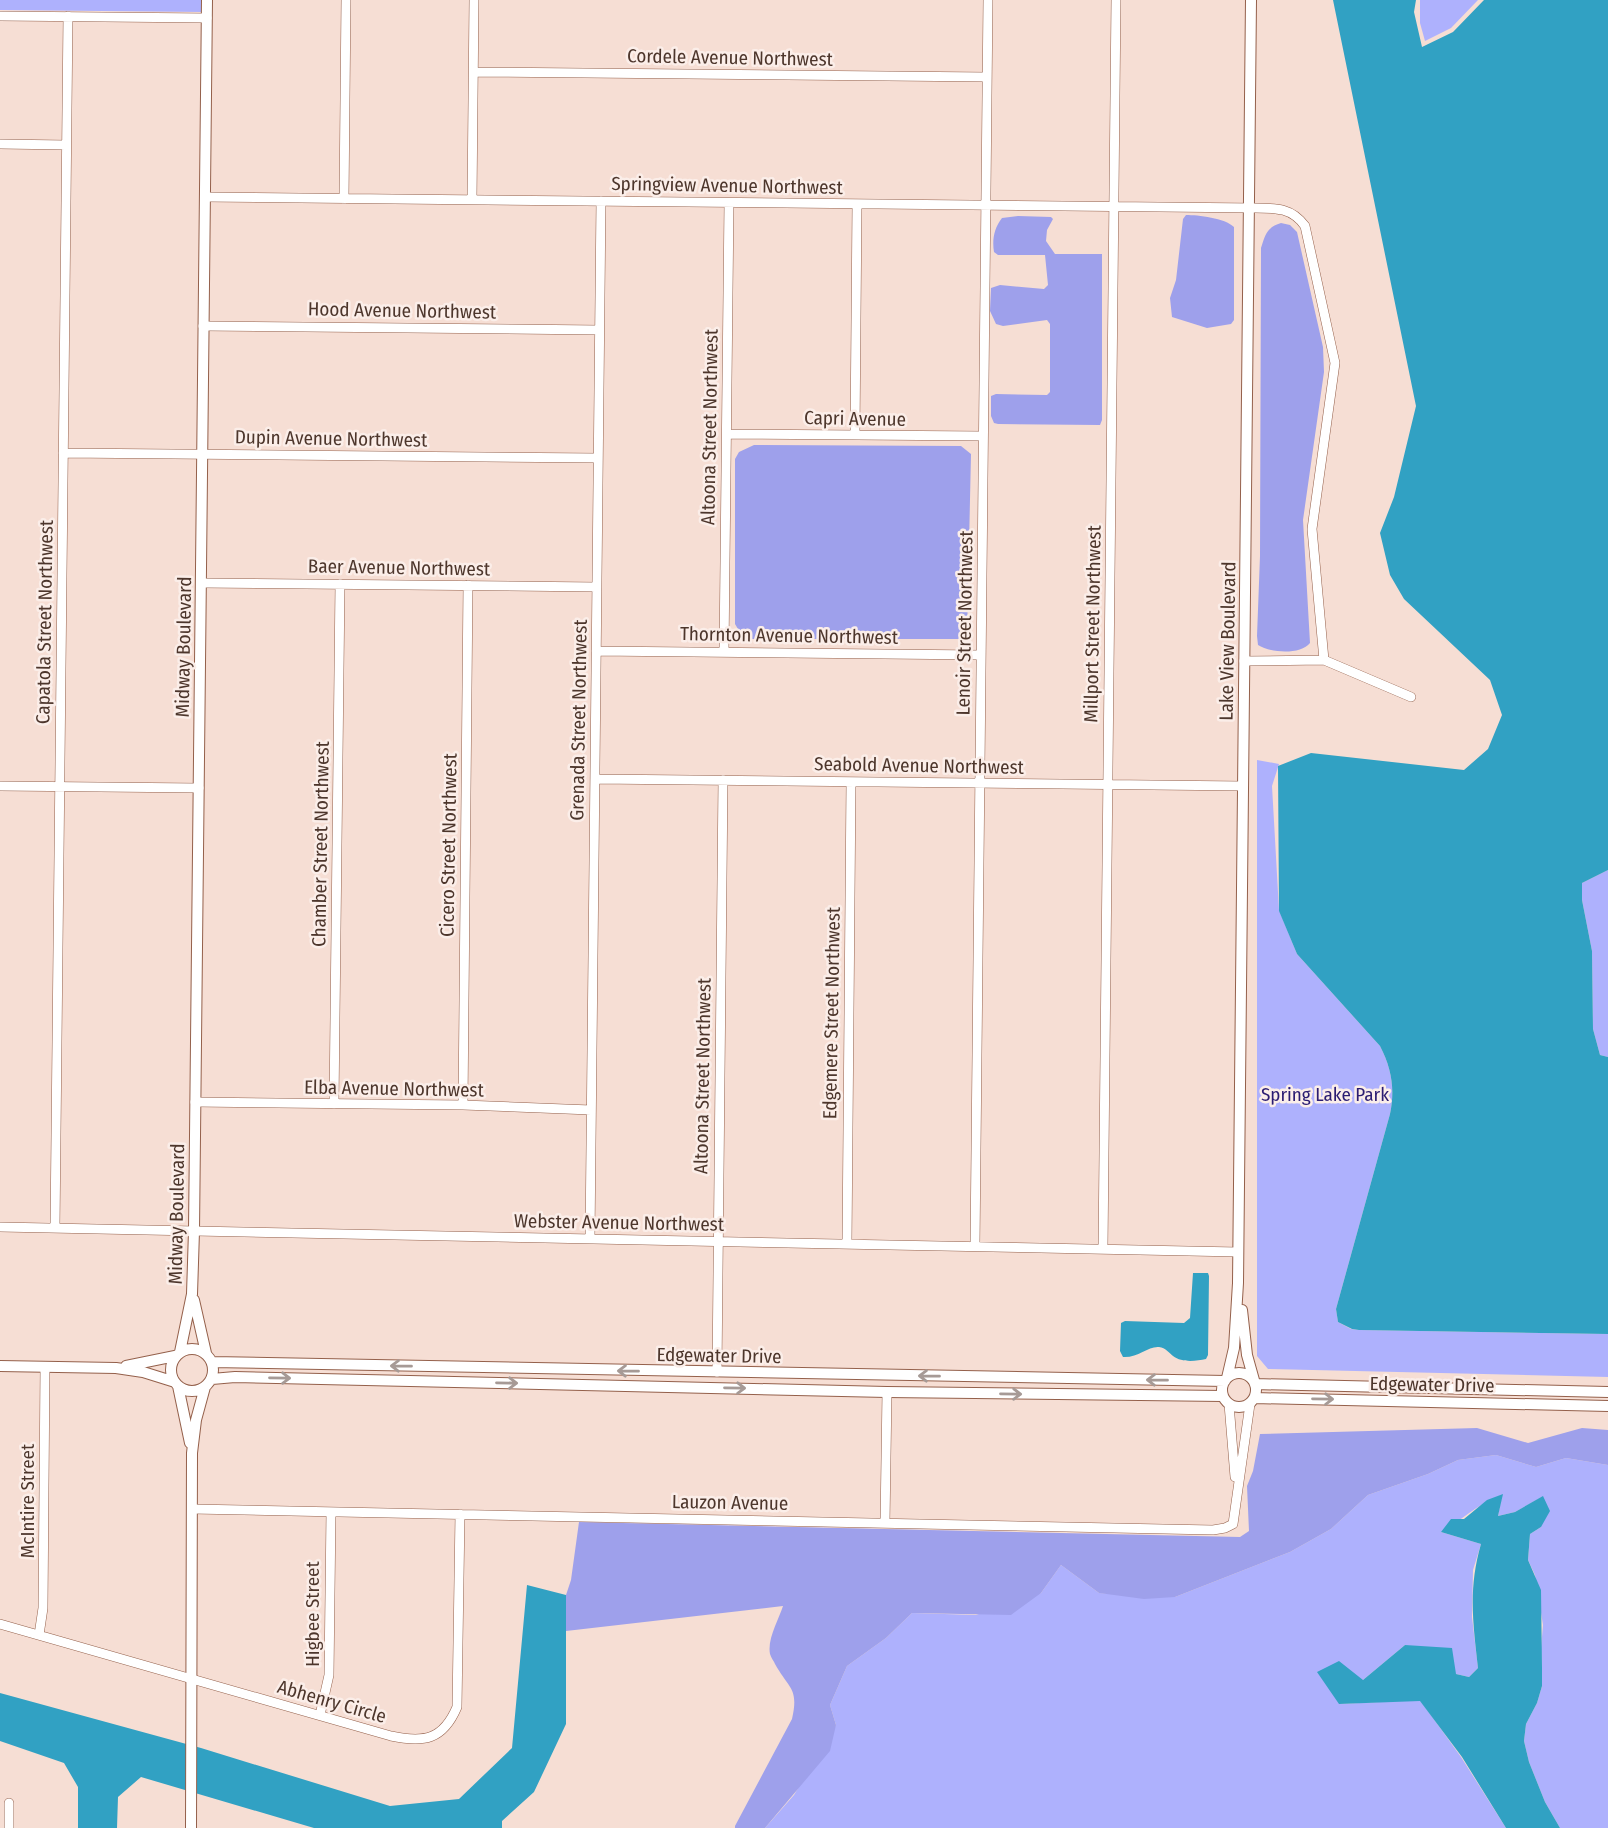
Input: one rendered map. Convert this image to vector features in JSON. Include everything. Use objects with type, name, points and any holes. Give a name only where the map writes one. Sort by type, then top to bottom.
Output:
[{"type":"street","name":"Midway Boulevard","points":[[178,1354],[192,1294],[194,1231],[207,0]]},
{"type":"street","points":[[344,199],[346,0]]},
{"type":"street","points":[[472,200],[474,0]]},
{"type":"street","name":"Lenoir Street Northwest","points":[[975,1247],[988,0]]},
{"type":"street","name":"Millport Street Northwest","points":[[1103,1249],[1116,0]]},
{"type":"street","name":"Lake View Boulevard","points":[[1226,1379],[1234,1348],[1238,1283],[1251,0]]},
{"type":"street","points":[[0,16],[207,18]]},
{"type":"street","name":"Capatola Street Northwest","points":[[55,1228],[68,16]]},
{"type":"street","name":"Cordele Avenue Northwest","points":[[474,72],[987,77]]},
{"type":"street","points":[[0,144],[66,145]]},
{"type":"street","name":"Springview Avenue Northwest","points":[[205,197],[1249,208],[1289,211],[1306,226],[1334,352],[1335,375],[1312,529],[1324,660]]},
{"type":"street","name":"Grenada Street Northwest","points":[[590,1239],[601,201]]},
{"type":"street","name":"Altoona Street Northwest","points":[[724,652],[729,203]]},
{"type":"street","points":[[855,435],[858,204]]},
{"type":"street","name":"Hood Avenue Northwest","points":[[204,326],[599,330]]},
{"type":"street","name":"Capri Avenue","points":[[727,434],[983,436]]},
{"type":"street","name":"Dupin Avenue Northwest","points":[[63,453],[598,458]]},
{"type":"street","name":"Baer Avenue Northwest","points":[[201,583],[597,587]]},
{"type":"street","name":"Chamber Street Northwest","points":[[334,1104],[340,584]]},
{"type":"street","name":"Cicero Street Northwest","points":[[463,1105],[468,585]]},
{"type":"street","name":"Thornton Avenue Northwest","points":[[596,651],[981,655]]},
{"type":"street","points":[[1244,661],[1324,660],[1411,697]]},
{"type":"street","name":"Seabold Avenue Northwest","points":[[595,779],[1243,786]]},
{"type":"street","name":"Altoona Street Northwest","points":[[717,1372],[723,780]]},
{"type":"street","name":"Edgemere Street Northwest","points":[[846,1244],[851,782]]},
{"type":"street","points":[[0,786],[199,788]]},
{"type":"street","name":"Elba Avenue Northwest","points":[[195,1102],[463,1105],[591,1110]]},
{"type":"street","name":"Webster Avenue Northwest","points":[[0,1227],[1238,1252]]},
{"type":"street","name":"Lake View Boulevard","points":[[1238,1283],[1247,1355],[1254,1382]]},
{"type":"street","name":"Midway Boulevard","points":[[192,1294],[209,1358]]},
{"type":"street","points":[[116,1368],[195,1349],[209,1358],[208,1383],[196,1420],[192,1453],[191,1828]]},
{"type":"street","points":[[178,1354],[171,1366],[192,1453]]},
{"type":"street","name":"Edgewater Drive","points":[[209,1358],[717,1372],[1226,1379]]},
{"type":"street","points":[[0,1366],[116,1368],[143,1372],[188,1391],[208,1383]]},
{"type":"street","name":"McIntire Street","points":[[39,1635],[43,1608],[45,1367]]},
{"type":"street","points":[[1240,1373],[1254,1382],[1253,1401],[1238,1407],[1226,1400],[1226,1379],[1240,1373]]},
{"type":"street","name":"Edgewater Drive","points":[[208,1383],[235,1377],[1226,1400]]},
{"type":"street","name":"Edgewater Drive","points":[[1254,1382],[1608,1392]]},
{"type":"street","points":[[886,1523],[887,1392]]},
{"type":"street","points":[[1523,1404],[1531,1398],[1608,1399]]},
{"type":"street","name":"Lauzon Avenue","points":[[1226,1400],[1236,1492]]},
{"type":"street","name":"Edgewater Drive","points":[[1253,1401],[1608,1406]]},
{"type":"street","name":"Lauzon Avenue","points":[[192,1509],[1213,1530],[1233,1524],[1236,1492],[1253,1401]]},
{"type":"street","name":"Higbee Street","points":[[320,1715],[329,1675],[331,1512]]},
{"type":"street","name":"Abhenry Circle","points":[[0,1624],[391,1736],[416,1740],[429,1738],[442,1731],[452,1720],[457,1707],[460,1514]]},
{"type":"street","points":[[9,1803],[9,1828]]},
{"type":"green space","points":[[0,0],[202,0],[202,12],[0,10]]},
{"type":"green space","points":[[1420,0],[1478,0],[1451,28],[1425,41],[1420,23]]},
{"type":"green space","name":"Spring Lake Park","points":[[1257,760],[1279,764],[1272,786],[1279,910],[1297,954],[1380,1046],[1391,1080],[1390,1114],[1336,1309],[1338,1322],[1359,1330],[1608,1334],[1608,1377],[1268,1369],[1257,1356]]},
{"type":"green space","points":[[1608,870],[1608,1057],[1600,1055],[1593,1029],[1592,951],[1582,900],[1582,883]]},
{"type":"green space","points":[[1496,1455],[1536,1467],[1566,1458],[1608,1465],[1608,1828],[1560,1828],[1545,1802],[1529,1762],[1524,1741],[1526,1724],[1542,1686],[1543,1625],[1535,1575],[1528,1560],[1530,1534],[1541,1527],[1542,1497],[1515,1512],[1498,1516],[1502,1495],[1441,1532],[1481,1544],[1473,1570],[1472,1617],[1478,1668],[1469,1677],[1456,1674],[1405,1645],[1363,1680],[1340,1704],[1420,1700],[1461,1757],[1506,1828],[765,1828],[794,1795],[836,1725],[830,1705],[847,1666],[886,1638],[912,1613],[976,1615],[1041,1593],[1061,1565],[1099,1593],[1175,1597],[1290,1552],[1331,1529],[1368,1495],[1428,1474],[1458,1460]]},
{"type":"shaded area","points":[[1333,0],[1416,0],[1414,12],[1422,47],[1453,32],[1484,0],[1608,0],[1608,870],[1582,883],[1582,900],[1592,951],[1593,1029],[1600,1055],[1608,1057],[1608,1334],[1359,1330],[1338,1322],[1336,1309],[1390,1114],[1391,1080],[1380,1046],[1297,954],[1279,911],[1278,766],[1311,753],[1464,770],[1488,749],[1502,715],[1490,680],[1404,599],[1390,575],[1380,533],[1394,497],[1416,406]]},
{"type":"shaded area","points":[[1186,215],[1218,219],[1234,227],[1234,320],[1231,324],[1207,328],[1172,317],[1170,298],[1176,280],[1183,219]]},
{"type":"shaded area","points":[[1018,216],[1053,219],[1047,230],[1046,241],[1055,254],[1102,254],[1100,425],[998,424],[994,423],[991,416],[991,396],[1047,395],[1050,392],[1050,324],[1047,320],[1003,326],[996,324],[990,311],[991,288],[1000,285],[1044,289],[1048,285],[1045,255],[998,255],[994,252],[994,234],[999,222],[1002,218]]},
{"type":"shaded area","points":[[1281,223],[1290,225],[1297,232],[1323,347],[1324,372],[1303,520],[1310,643],[1300,650],[1285,652],[1263,648],[1258,645],[1257,636],[1260,556],[1261,248],[1267,232]]},
{"type":"shaded area","points":[[754,445],[961,446],[971,454],[967,637],[751,639],[741,634],[735,624],[735,459],[739,452]]},
{"type":"shaded area","points":[[1193,1273],[1208,1273],[1209,1276],[1206,1359],[1181,1360],[1159,1347],[1123,1357],[1120,1351],[1121,1323],[1184,1323],[1190,1318]]},
{"type":"shaded area","points":[[1477,1428],[1528,1443],[1582,1428],[1608,1430],[1608,1465],[1566,1458],[1536,1467],[1496,1455],[1458,1460],[1428,1474],[1368,1495],[1331,1529],[1290,1552],[1175,1597],[1144,1599],[1099,1593],[1061,1565],[1041,1593],[1011,1615],[912,1613],[886,1638],[847,1666],[830,1705],[836,1725],[830,1751],[765,1828],[735,1826],[792,1719],[794,1701],[791,1689],[770,1654],[772,1636],[783,1606],[566,1631],[566,1595],[571,1580],[579,1522],[1240,1537],[1249,1531],[1247,1486],[1253,1471],[1260,1434]]},
{"type":"shaded area","points":[[1503,1494],[1498,1516],[1515,1512],[1543,1496],[1550,1511],[1541,1527],[1530,1534],[1528,1560],[1541,1590],[1542,1686],[1526,1724],[1524,1741],[1529,1762],[1545,1802],[1560,1828],[1506,1828],[1462,1757],[1420,1701],[1339,1704],[1317,1672],[1339,1661],[1363,1680],[1405,1645],[1452,1648],[1456,1674],[1469,1677],[1478,1668],[1473,1591],[1481,1544],[1441,1532],[1451,1519],[1464,1519],[1487,1500]]},
{"type":"shaded area","points":[[527,1585],[566,1595],[566,1724],[534,1792],[502,1821],[502,1828],[314,1828],[141,1777],[118,1797],[117,1828],[78,1828],[78,1787],[64,1763],[0,1741],[0,1693],[201,1748],[390,1806],[459,1799],[512,1748]]}]
